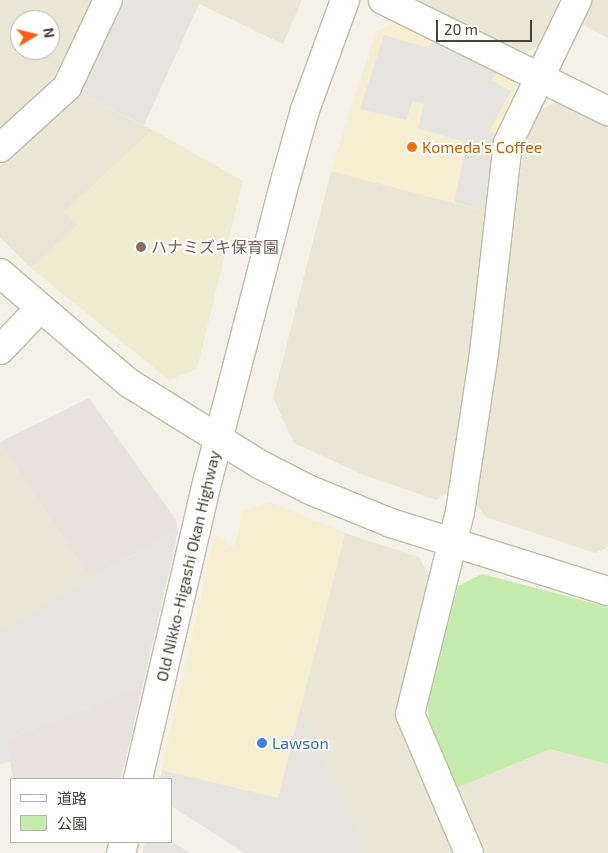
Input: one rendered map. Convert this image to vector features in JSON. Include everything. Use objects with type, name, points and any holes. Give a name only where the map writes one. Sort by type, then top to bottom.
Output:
[{"type":"street","points":[[0,148],[67,87],[108,0]]},
{"type":"street","points":[[0,273],[39,309],[129,382],[218,440],[305,110],[345,0]]},
{"type":"street","points":[[383,0],[608,112]]},
{"type":"street","points":[[469,853],[410,714],[453,544],[484,353],[508,143],[577,0]]},
{"type":"street","points":[[0,350],[39,309]]},
{"type":"street","name":"Old Nikko-Higashi Okan Highway","points":[[138,778],[218,440],[336,501],[453,544],[608,592]]},
{"type":"shaded area","points":[[0,0],[91,0],[60,67],[50,82],[0,128]]},
{"type":"shaded area","points":[[119,0],[191,0],[199,4],[144,125],[77,92]]},
{"type":"shaded area","points":[[191,0],[302,0],[283,44]]},
{"type":"shaded area","points":[[417,0],[560,0],[538,47],[523,53]]},
{"type":"shaded area","points":[[593,0],[608,0],[608,38],[581,24]]},
{"type":"shaded area","points":[[398,23],[511,80],[516,95],[495,136],[485,211],[331,171],[376,31]]},
{"type":"shaded area","points":[[384,35],[428,48],[432,40],[497,73],[491,80],[511,91],[489,131],[496,134],[485,211],[454,202],[467,143],[418,128],[424,104],[413,101],[406,120],[360,109]]},
{"type":"shaded area","points":[[77,92],[153,130],[65,211],[78,225],[31,268],[0,237],[0,166]]},
{"type":"shaded area","points":[[557,102],[608,127],[608,547],[595,553],[486,517],[474,501],[496,373],[524,143],[540,110]]},
{"type":"shaded area","name":"ハナミズキ保育園","points":[[153,130],[243,181],[197,369],[169,380],[31,268],[78,225],[65,211]]},
{"type":"shaded area","points":[[331,171],[485,211],[467,375],[448,492],[436,500],[364,475],[294,443],[273,398]]},
{"type":"shaded area","points":[[89,398],[176,520],[178,532],[89,578],[0,442]]},
{"type":"shaded area","points":[[0,442],[89,578],[0,631]]},
{"type":"shaded area","points":[[270,502],[345,533],[278,798],[162,770],[215,534],[234,548],[243,512]]},
{"type":"shaded area","points":[[178,532],[143,684],[6,740],[10,761],[0,765],[0,631],[89,578]]},
{"type":"shaded area","points":[[345,533],[419,557],[429,575],[397,716],[455,853],[367,853],[301,706]]},
{"type":"shaded area","points":[[143,684],[121,778],[13,778],[6,740]]},
{"type":"shaded area","points":[[301,706],[367,853],[245,853],[172,807],[172,778],[160,778],[162,770],[278,798]]},
{"type":"shaded area","points":[[550,749],[608,764],[608,853],[484,853],[457,788]]},
{"type":"shaded area","points":[[172,842],[190,853],[143,853],[145,843]]},
{"type":"green space","points":[[482,574],[608,607],[608,764],[550,749],[457,788],[430,723],[427,704],[458,586]]},
{"type":"place","name":"Komeda's Coffee","points":[[412,147]]},
{"type":"place","name":"ハナミズキ保育園","points":[[141,247]]},
{"type":"place","name":"Lawson","points":[[262,743]]}]
